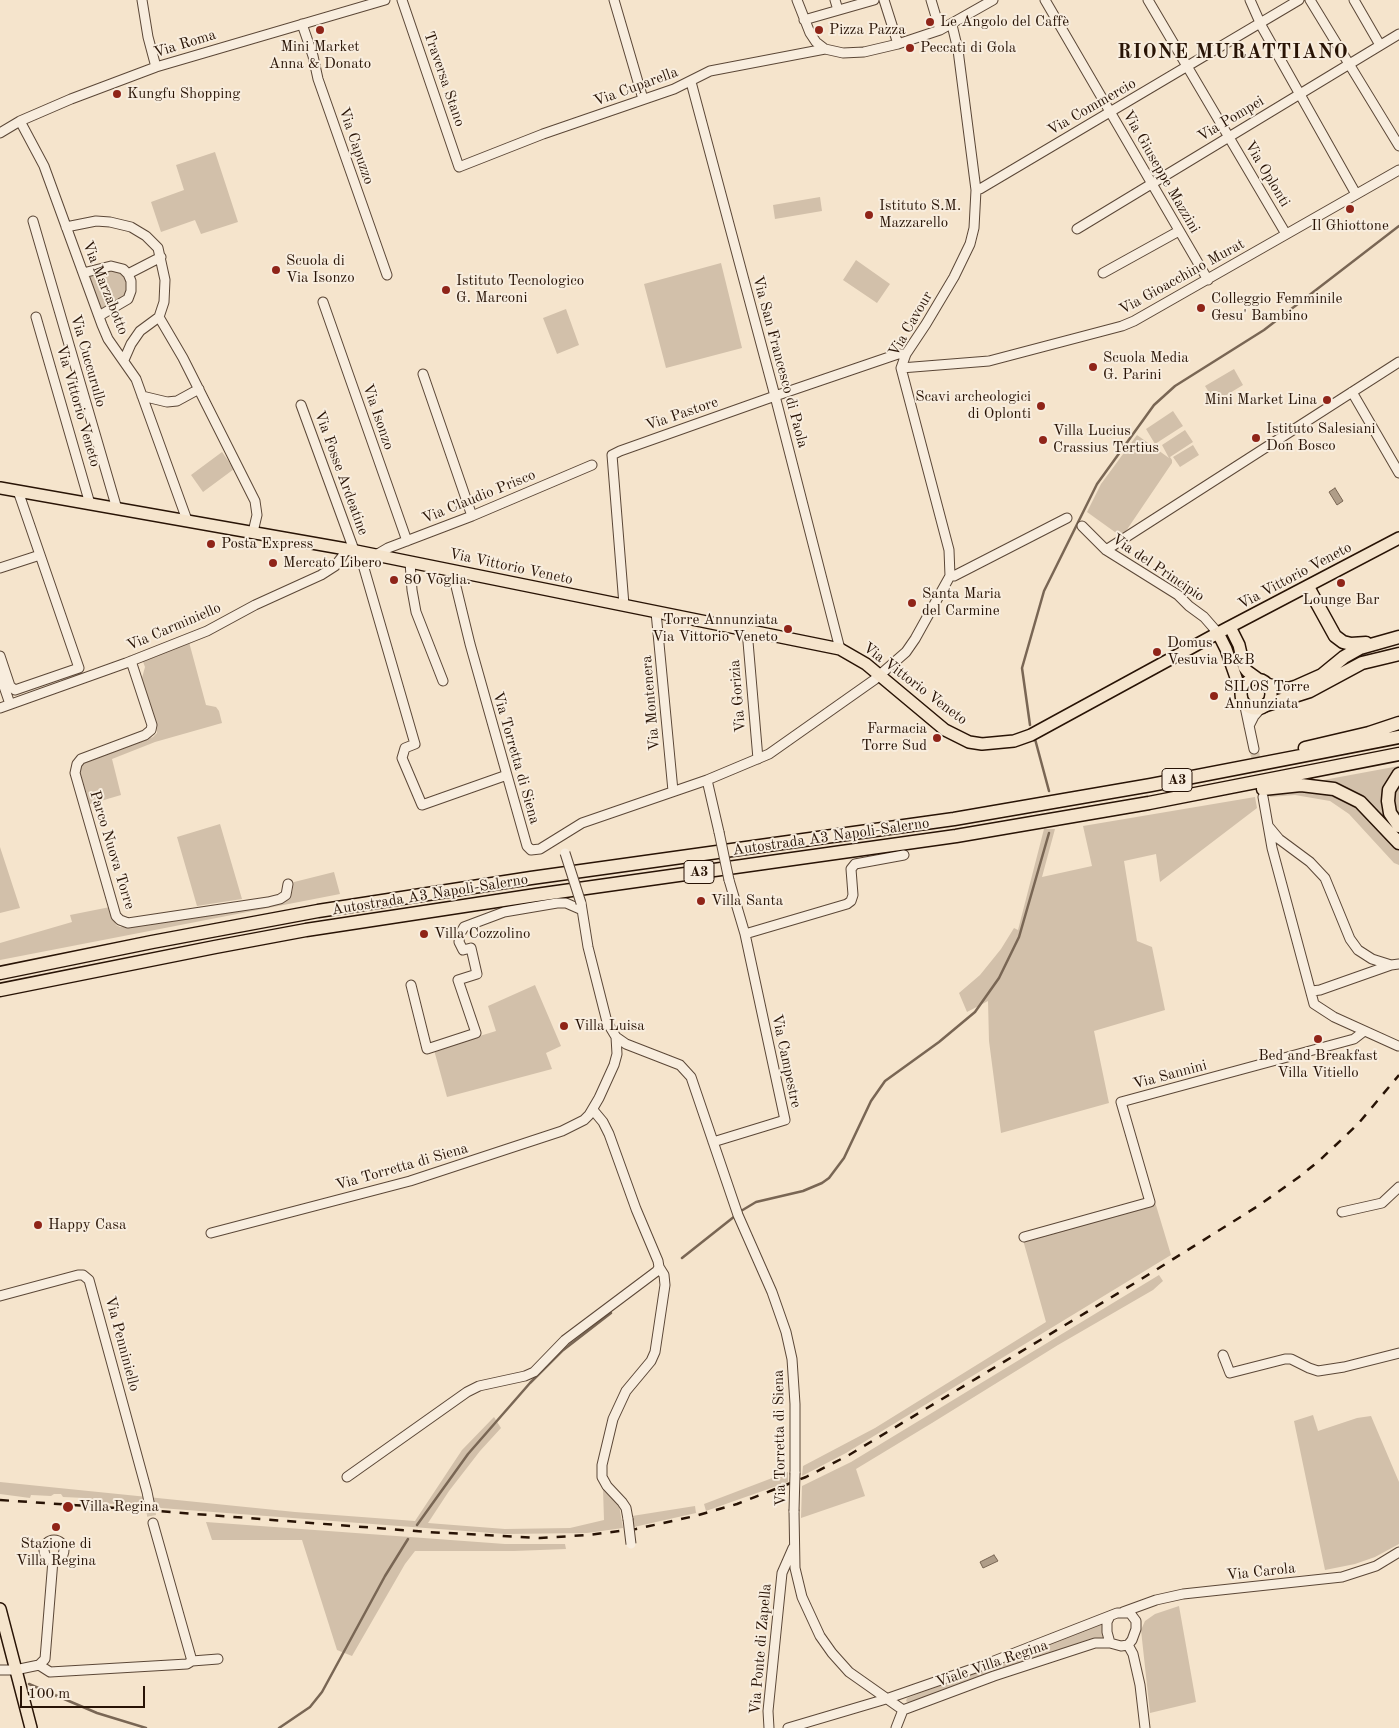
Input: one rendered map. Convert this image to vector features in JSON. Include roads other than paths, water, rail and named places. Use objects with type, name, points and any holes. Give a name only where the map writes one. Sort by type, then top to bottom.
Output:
[{"type":"highway","points":[[1308,586],[1335,636],[1343,642],[1351,644],[1378,642]]},
{"type":"highway","points":[[1263,682],[1288,689],[1304,684],[1333,668],[1351,653],[1399,636]]},
{"type":"highway","points":[[1264,706],[1310,691],[1362,663],[1399,654]]},
{"type":"highway","points":[[1235,769],[1286,752],[1368,733],[1399,723]]},
{"type":"highway","name":"Autostrada A3 Napoli-Salerno","points":[[0,973],[161,940],[318,911],[531,878],[944,820],[1235,769],[1399,737]]},
{"type":"highway","name":"Autostrada A3 Napoli-Salerno","points":[[0,990],[215,947],[334,926],[536,895],[956,836],[1149,803],[1399,754]]},
{"type":"highway","points":[[1399,774],[1389,790],[1388,801],[1390,813],[1399,826]]},
{"type":"highway","points":[[1149,803],[1183,803],[1300,784],[1318,786],[1334,789],[1360,802],[1399,843]]},
{"type":"main road","name":"Via Vittorio Veneto","points":[[0,488],[353,550],[840,649],[852,655],[879,675],[945,730],[969,742],[982,744],[998,744],[1031,735],[1218,633],[1399,538]]},
{"type":"main road","points":[[1218,633],[1226,649],[1242,697],[1254,708],[1264,706],[1271,693],[1263,682],[1244,667],[1239,645],[1230,627]]},
{"type":"main road","points":[[1242,697],[1247,682],[1263,682]]},
{"type":"main road","points":[[0,1609],[31,1728]]},
{"type":"street","points":[[142,0],[156,67]]},
{"type":"street","name":"Via Roma","points":[[0,133],[20,121],[71,99],[156,67],[385,0]]},
{"type":"street","name":"Traversa Stano","points":[[402,0],[459,167]]},
{"type":"street","points":[[614,0],[643,99]]},
{"type":"street","points":[[797,0],[804,20],[816,42],[825,49]]},
{"type":"street","points":[[835,0],[838,10]]},
{"type":"street","points":[[804,20],[874,0]]},
{"type":"street","points":[[884,0],[898,44]]},
{"type":"street","points":[[931,0],[940,30]]},
{"type":"street","name":"Via Cuparella","points":[[459,167],[543,134],[674,90],[710,71],[825,49],[843,53],[864,52],[898,44],[940,30],[993,0]]},
{"type":"street","name":"Via Giuseppe Mazzini","points":[[1045,0],[1208,280]]},
{"type":"street","name":"Via Oplonti","points":[[1148,0],[1286,234]]},
{"type":"street","points":[[1250,0],[1356,194]]},
{"type":"street","name":"Via Commercio","points":[[976,190],[1299,0]]},
{"type":"street","points":[[1310,0],[1399,146]]},
{"type":"street","points":[[1354,0],[1380,45]]},
{"type":"street","name":"Via Capuzzo","points":[[302,24],[313,56],[318,79],[388,276]]},
{"type":"street","name":"Via Cavour","points":[[950,576],[949,550],[904,386],[901,368],[906,354],[940,301],[970,244],[976,215],[976,190],[958,50],[952,24]]},
{"type":"street","name":"Via Pompei","points":[[1077,229],[1399,34]]},
{"type":"street","name":"Via San Francesco di Paola","points":[[690,82],[775,396],[840,649]]},
{"type":"street","name":"Via Marzabotto","points":[[20,121],[44,166],[108,339],[136,379],[187,520]]},
{"type":"street","name":"Via Gioacchino Murat","points":[[901,368],[989,361],[1122,326],[1147,315],[1399,170]]},
{"type":"street","name":"Via Cuccurullo","points":[[33,221],[117,509]]},
{"type":"street","points":[[66,227],[96,221],[110,222],[131,227],[146,236],[158,248],[165,280],[164,302],[160,317],[140,331],[130,344],[124,360]]},
{"type":"street","points":[[1103,273],[1179,231]]},
{"type":"street","points":[[128,274],[161,257]]},
{"type":"street","points":[[83,273],[111,266],[123,269],[131,281],[131,291],[128,299],[99,316]]},
{"type":"street","name":"Via Isonzo","points":[[322,302],[407,541]]},
{"type":"street","name":"Via Vittorio Veneto","points":[[36,317],[90,504]]},
{"type":"street","points":[[160,317],[199,389],[255,501],[257,515],[253,532]]},
{"type":"street","name":"Via Pastore","points":[[624,605],[612,455],[620,450],[775,396],[898,354],[906,354]]},
{"type":"street","points":[[1106,550],[1399,362]]},
{"type":"street","points":[[423,374],[472,516]]},
{"type":"street","points":[[142,396],[167,402],[177,401],[199,389]]},
{"type":"street","points":[[1352,392],[1399,473]]},
{"type":"street","name":"Via Fosse Ardeatine","points":[[301,405],[353,550],[415,744],[405,748],[402,758],[422,805],[507,775]]},
{"type":"street","name":"Via Claudio Prisco","points":[[376,555],[388,548],[472,516],[592,465]]},
{"type":"street","points":[[0,656],[10,686],[15,690],[79,668],[18,491]]},
{"type":"street","points":[[558,839],[582,822],[707,780],[758,759],[782,745],[879,675],[906,652],[950,576],[954,576],[1067,518]]},
{"type":"street","name":"Via del Principio","points":[[1082,526],[1106,550],[1178,596],[1204,617],[1218,633]]},
{"type":"street","name":"Via Carminiello","points":[[0,708],[131,661],[207,631],[256,605],[320,575],[335,566],[342,557],[353,550]]},
{"type":"street","points":[[0,568],[40,555]]},
{"type":"street","points":[[410,562],[416,612],[443,681]]},
{"type":"street","name":"Via Torretta di Siena","points":[[452,570],[470,644],[527,846],[531,850],[540,849],[558,839],[565,853],[581,907],[588,947],[607,1022],[616,1037],[626,1044],[680,1064],[688,1072],[738,1215],[772,1292],[786,1332],[792,1359],[795,1404],[795,1568],[802,1597],[820,1636],[832,1653],[849,1672],[903,1710]]},
{"type":"street","name":"Via Montenera","points":[[656,612],[673,791]]},
{"type":"street","name":"Via Gorizia","points":[[746,630],[758,759]]},
{"type":"street","name":"Parco Nuova Torre","points":[[131,661],[152,730],[145,735],[81,759],[77,764],[75,773],[116,916],[128,923],[268,902],[280,899],[286,895],[288,884]]},
{"type":"street","points":[[0,676],[10,704]]},
{"type":"street","points":[[1242,697],[1254,749]]},
{"type":"street","points":[[1248,727],[1254,716],[1264,706]]},
{"type":"street","name":"Via Campestre","points":[[707,780],[729,880],[745,934],[785,1120],[713,1142]]},
{"type":"street","points":[[1263,798],[1268,825],[1314,1004],[1363,1032],[1398,1046]]},
{"type":"street","points":[[1268,825],[1279,839],[1310,862],[1325,878],[1350,939],[1358,950],[1372,959],[1395,965]]},
{"type":"street","points":[[745,934],[847,904],[851,901],[853,895],[851,869],[855,864],[904,855]]},
{"type":"street","points":[[411,985],[427,1049],[476,1033],[458,980],[477,974],[470,948],[463,950],[459,942],[460,934],[464,927],[504,912],[557,903],[581,907]]},
{"type":"street","points":[[1312,991],[1395,965]]},
{"type":"street","name":"Via Sannini","points":[[1024,1237],[1150,1202],[1121,1102],[1354,1039],[1363,1032]]},
{"type":"street","name":"Via Torretta di Siena","points":[[211,1233],[410,1181],[562,1131],[584,1120],[593,1110],[614,1065],[617,1054],[616,1037]]},
{"type":"street","points":[[593,1110],[610,1134],[636,1209],[664,1275],[665,1285],[655,1352],[651,1361],[626,1391],[613,1419],[602,1465],[602,1477],[607,1486],[626,1508],[631,1544]]},
{"type":"street","points":[[1342,1212],[1382,1203],[1399,1187]]},
{"type":"street","points":[[347,1477],[467,1392],[480,1386],[525,1376],[534,1372],[565,1340],[651,1276],[659,1267]]},
{"type":"street","name":"Via Penniniello","points":[[0,1296],[78,1275],[82,1275],[89,1280],[150,1507]]},
{"type":"street","points":[[1223,1355],[1230,1374],[1286,1359],[1292,1359],[1318,1371],[1344,1367],[1399,1353]]},
{"type":"street","points":[[153,1523],[192,1661]]},
{"type":"street","name":"Via Ponte di Zapella","points":[[769,1728],[768,1711],[782,1573],[795,1545]]},
{"type":"street","name":"Via Carola","points":[[1123,1612],[1156,1600],[1183,1594],[1342,1577],[1362,1571],[1396,1554]]},
{"type":"street","points":[[0,1670],[15,1670],[39,1665],[43,1662],[46,1654],[53,1560]]},
{"type":"street","points":[[1136,1621],[1156,1600]]},
{"type":"street","points":[[788,1728],[886,1699],[990,1663],[1110,1616],[1123,1612],[1130,1613],[1136,1621],[1136,1629],[1132,1640],[1128,1644],[1121,1646],[1110,1643],[1107,1622],[1110,1616]]},
{"type":"street","name":"Viale Villa Regina","points":[[903,1710],[994,1676],[1095,1643],[1110,1643]]},
{"type":"street","points":[[1128,1644],[1134,1654],[1145,1728]]},
{"type":"street","points":[[39,1665],[50,1672],[187,1664],[192,1661],[218,1659]]},
{"type":"street","points":[[896,1728],[903,1710]]},
{"type":"waterway","points":[[1030,725],[1022,668],[1044,591],[1097,484],[1154,405],[1175,386],[1264,330],[1399,226]]},
{"type":"waterway","points":[[1035,739],[1049,791]]},
{"type":"waterway","points":[[741,1211],[756,1202],[803,1191],[829,1178],[844,1158],[871,1101],[885,1081],[939,1042],[975,1012],[999,978],[1019,937],[1049,833]]},
{"type":"waterway","points":[[682,1258],[735,1216]]},
{"type":"waterway","points":[[417,1525],[468,1454],[530,1383],[562,1351],[611,1313]]},
{"type":"waterway","points":[[279,1728],[310,1707],[322,1692],[385,1576],[408,1539]]},
{"type":"waterway","points":[[29,1684],[97,1713],[146,1728]]},
{"type":"tunnel","points":[[1254,749],[1261,786]]},
{"type":"tunnel","points":[[150,1507],[153,1523]]},
{"type":"railway","points":[[0,1500],[428,1532],[540,1538],[636,1529],[695,1516],[737,1504],[806,1477],[849,1455],[1135,1283],[1258,1206],[1320,1160],[1358,1124],[1399,1075]]},
{"type":"place","name":"Le Angolo del Caffè","points":[[930,22]]},
{"type":"place","name":"Mini Market Anna & Donato","points":[[320,30]]},
{"type":"place","name":"Pizza Pazza","points":[[819,30]]},
{"type":"place","name":"Peccati di Gola","points":[[910,48]]},
{"type":"place","name":"Kungfu Shopping","points":[[117,94]]},
{"type":"place","name":"Il Ghiottone","points":[[1350,209]]},
{"type":"place","name":"Istituto S.M. Mazzarello","points":[[869,215]]},
{"type":"place","name":"Scuola di Via Isonzo","points":[[276,270]]},
{"type":"place","name":"Istituto Tecnologico G. Marconi","points":[[446,290]]},
{"type":"place","name":"Colleggio Femminile Gesu' Bambino","points":[[1201,308]]},
{"type":"place","name":"Scuola Media G. Parini","points":[[1093,367]]},
{"type":"place","name":"Mini Market Lina","points":[[1327,400]]},
{"type":"place","name":"Scavi archeologici di Oplonti","points":[[1041,406]]},
{"type":"place","name":"Istituto Salesiani Don Bosco","points":[[1256,438]]},
{"type":"place","name":"Villa Lucius Crassius Tertius","points":[[1043,440]]},
{"type":"place","name":"Posta Express","points":[[211,544]]},
{"type":"place","name":"Mercato Libero","points":[[273,563]]},
{"type":"place","name":"80 Voglia.","points":[[394,580]]},
{"type":"place","name":"Lounge Bar","points":[[1341,583]]},
{"type":"place","name":"Santa Maria del Carmine","points":[[912,603]]},
{"type":"place","name":"Torre Annunziata Via Vittorio Veneto","points":[[788,629]]},
{"type":"place","name":"Domus Vesuvia B&B","points":[[1157,652]]},
{"type":"place","name":"SILOS Torre Annunziata","points":[[1214,696]]},
{"type":"place","name":"Farmacia Torre Sud","points":[[937,738]]},
{"type":"place","name":"Villa Santa","points":[[701,901]]},
{"type":"place","name":"Villa Cozzolino","points":[[424,934]]},
{"type":"place","name":"Villa Luisa","points":[[564,1026]]},
{"type":"place","name":"Bed and Breakfast Villa Vitiello","points":[[1318,1039]]},
{"type":"place","name":"Happy Casa","points":[[38,1225]]},
{"type":"place","name":"Villa Regina","points":[[68,1507]]},
{"type":"place","name":"Stazione di Villa Regina","points":[[56,1527]]},
{"type":"district","name":"RIONE MURATTIANO","points":[[1233,53]]}]
